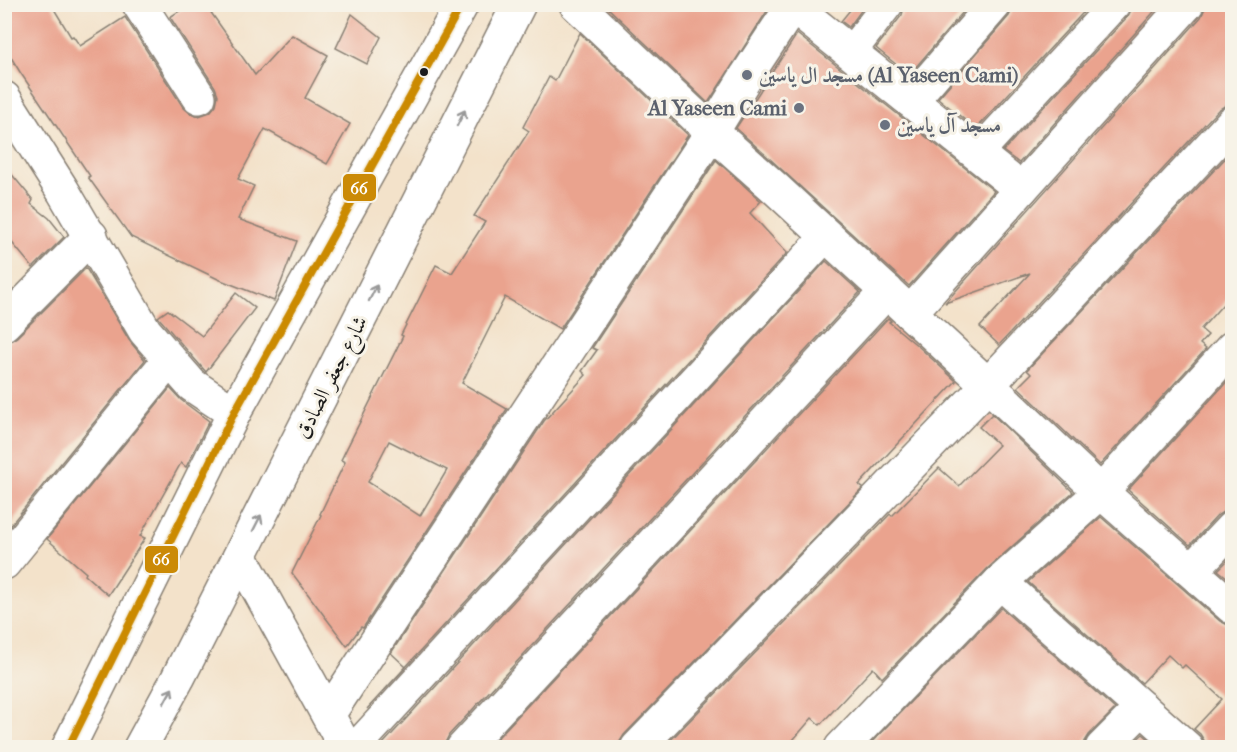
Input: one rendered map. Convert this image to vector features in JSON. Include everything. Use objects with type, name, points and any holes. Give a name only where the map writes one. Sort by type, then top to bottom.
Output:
[{"type":"street","points":[[140,4],[199,97]]},
{"type":"street","points":[[68,747],[234,413],[462,4]]},
{"type":"street","name":"شارع جعفر الصادق","points":[[140,747],[178,678],[519,4]]},
{"type":"street","points":[[576,4],[1101,492],[1233,607]]},
{"type":"street","points":[[851,52],[888,4]]},
{"type":"street","points":[[911,101],[995,4]]},
{"type":"street","points":[[977,154],[1115,4]]},
{"type":"street","points":[[910,313],[1188,4]]},
{"type":"street","points":[[328,715],[712,132],[792,5],[1021,189]]},
{"type":"street","points":[[8,112],[91,236],[145,331],[192,385],[234,413]]},
{"type":"street","points":[[637,747],[988,385],[1233,123]]},
{"type":"street","points":[[4,324],[91,236]]},
{"type":"street","points":[[355,747],[827,236]]},
{"type":"street","points":[[463,747],[887,291]]},
{"type":"street","points":[[850,744],[1000,582],[1101,492],[1233,348]]},
{"type":"street","points":[[4,563],[170,360]]},
{"type":"street","points":[[1192,570],[1233,528]]},
{"type":"street","points":[[240,556],[346,747]]},
{"type":"street","points":[[1000,582],[1187,747]]},
{"type":"street","points":[[1102,747],[1142,708]]},
{"type":"building","points":[[4,4],[51,4],[71,37],[73,36],[80,46],[125,17],[183,107],[199,116],[210,112],[216,105],[218,95],[170,17],[190,4],[205,4],[255,75],[292,35],[328,55],[305,98],[350,124],[327,164],[265,129],[238,179],[254,186],[238,219],[297,241],[274,301],[218,279],[131,237],[88,177],[90,176],[4,46]]},
{"type":"building","points":[[604,4],[760,4],[769,8],[708,103]]},
{"type":"building","points":[[855,4],[866,4],[849,27],[841,21]]},
{"type":"building","points":[[905,4],[970,4],[909,75],[876,48],[902,15]]},
{"type":"building","points":[[1013,4],[1091,4],[976,129],[938,98],[1009,16]]},
{"type":"building","points":[[1132,4],[1161,4],[1019,163],[1003,151],[1128,16]]},
{"type":"building","points":[[1205,4],[1233,4],[1233,105],[1226,105],[1218,110],[999,345],[980,327],[1030,273],[945,303],[1201,17]]},
{"type":"building","points":[[352,14],[381,37],[367,64],[336,48]]},
{"type":"building","points":[[580,33],[688,135],[560,329],[505,297],[462,383],[507,409],[363,628],[361,627],[347,646],[292,573],[345,462],[341,460],[436,265],[452,273],[485,222],[474,216],[529,131],[523,127],[549,77],[555,81]],"holes":[[[389,441],[447,470],[420,516],[368,482]]]},
{"type":"building","points":[[797,34],[994,191],[909,286],[736,128]]},
{"type":"building","points":[[1233,150],[1233,293],[1201,329],[1208,335],[1200,344],[1206,349],[1100,465],[1018,387],[1031,374],[1027,370]]},
{"type":"building","points":[[716,160],[761,201],[750,213],[787,253],[406,667],[391,653],[544,421],[586,375],[582,371],[597,350],[592,348]]},
{"type":"building","points":[[4,165],[33,200],[31,204],[49,218],[64,237],[33,268],[9,239],[4,246]]},
{"type":"building","points":[[826,261],[860,292],[449,735],[445,747],[381,747],[381,746]]},
{"type":"building","points":[[86,268],[129,340],[145,360],[4,533],[4,345],[17,337]]},
{"type":"building","points":[[236,293],[255,308],[206,372],[158,317],[168,310],[202,336]]},
{"type":"building","points":[[888,318],[891,321],[889,322],[956,381],[859,485],[863,488],[624,735],[619,747],[489,747]]},
{"type":"building","points":[[1233,375],[1233,510],[1226,510],[1218,515],[1190,545],[1128,490]]},
{"type":"building","points":[[170,388],[181,400],[209,421],[186,467],[181,463],[140,536],[145,538],[108,595],[47,539]]},
{"type":"building","points":[[992,414],[1073,492],[987,569],[882,678],[873,668],[820,725],[812,718],[787,747],[664,747],[890,514],[892,516],[939,468],[959,486],[999,445],[979,427]]},
{"type":"building","points":[[1101,517],[1220,621],[1233,625],[1233,747],[1205,747],[1205,742],[1194,729],[1222,699],[1185,665],[1182,668],[1168,655],[1142,683],[1028,582]]},
{"type":"building","points":[[1233,555],[1233,582],[1218,570]]},
{"type":"building","points":[[1001,608],[1115,709],[1089,735],[1084,747],[867,747]]},
{"type":"building","points":[[1143,734],[1158,747],[1129,747]]},
{"type":"transit line","name":"66","points":[[68,748],[234,413],[462,4]]},
{"type":"place","name":"مسجد ال ياسين (Al Yaseen Cami)","points":[[747,75]]},
{"type":"place","name":"Al Yaseen Cami","points":[[799,108]]},
{"type":"place","name":"مسجد آل ياسين","points":[[885,125]]}]
